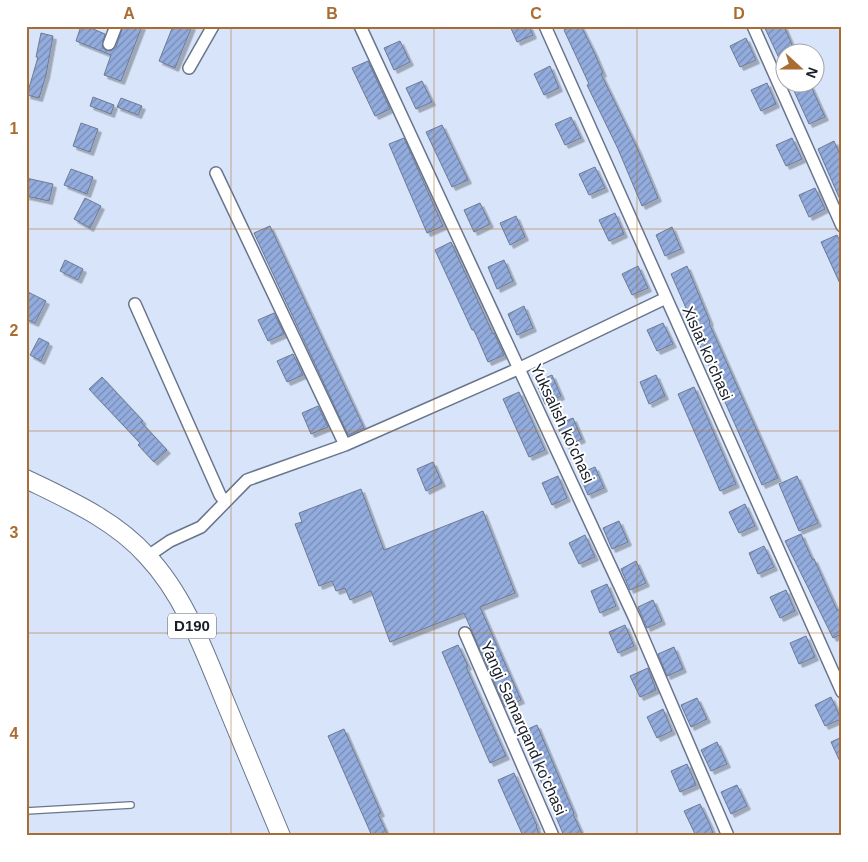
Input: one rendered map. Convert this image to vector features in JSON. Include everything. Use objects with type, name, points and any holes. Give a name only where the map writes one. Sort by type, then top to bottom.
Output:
[{"type":"main road","name":"D190","points":[[26,479],[78,504],[117,528],[148,556],[174,592],[201,644],[281,836]]},
{"type":"street","points":[[110,44],[116,26]]},
{"type":"street","points":[[189,68],[213,26]]},
{"type":"street","name":"Yuksalish ko'chasi","points":[[360,26],[635,619],[728,836]]},
{"type":"street","name":"Xislat ko'chasi","points":[[545,26],[842,692]]},
{"type":"street","points":[[753,26],[842,226]]},
{"type":"street","points":[[216,172],[345,445]]},
{"type":"street","points":[[148,556],[170,541],[201,527],[247,480],[345,445],[520,368],[666,298]]},
{"type":"street","points":[[135,304],[220,495],[225,502]]},
{"type":"street","name":"Yangi Samarqand ko'chasi","points":[[464,633],[553,836]]},
{"type":"lane","points":[[26,811],[131,805]]},
{"type":"building","points":[[81,26],[86,26],[105,34],[102,46],[110,51],[116,47],[123,26],[142,26],[121,81],[104,75],[111,55],[76,41]]},
{"type":"building","points":[[173,26],[192,26],[175,68],[159,61]]},
{"type":"building","points":[[510,26],[529,26],[533,35],[517,42]]},
{"type":"building","points":[[573,26],[581,26],[594,52],[603,73],[601,74],[638,150],[658,198],[642,206],[564,30]]},
{"type":"building","points":[[764,26],[784,26],[791,42],[776,42],[776,52]]},
{"type":"building","points":[[41,33],[53,36],[46,75],[39,98],[27,95],[38,57],[36,57]]},
{"type":"building","points":[[746,38],[756,60],[740,67],[730,46]]},
{"type":"building","points":[[400,41],[410,62],[394,70],[384,48]]},
{"type":"building","points":[[368,61],[390,109],[375,116],[352,68]]},
{"type":"building","points":[[550,66],[559,88],[544,95],[534,74]]},
{"type":"building","points":[[422,81],[432,102],[416,109],[406,88]]},
{"type":"building","points":[[767,83],[776,104],[761,111],[751,90]]},
{"type":"building","points":[[795,92],[814,92],[825,117],[809,124]]},
{"type":"building","points":[[93,97],[114,105],[111,114],[90,106]]},
{"type":"building","points":[[121,98],[142,106],[138,115],[117,107]]},
{"type":"building","points":[[571,117],[581,138],[565,145],[555,124]]},
{"type":"building","points":[[81,123],[98,129],[90,152],[73,146]]},
{"type":"building","points":[[442,125],[468,180],[452,187],[426,132]]},
{"type":"building","points":[[404,138],[443,226],[427,233],[389,144]]},
{"type":"building","points":[[792,138],[802,159],[786,166],[776,145]]},
{"type":"building","points":[[834,141],[842,159],[842,204],[818,149]]},
{"type":"building","points":[[595,167],[605,188],[589,195],[579,174]]},
{"type":"building","points":[[71,169],[93,177],[87,194],[64,185]]},
{"type":"building","points":[[26,178],[53,184],[49,201],[26,196]]},
{"type":"building","points":[[815,188],[825,209],[809,217],[799,195]]},
{"type":"building","points":[[85,198],[101,206],[90,228],[74,219]]},
{"type":"building","points":[[480,203],[490,224],[474,232],[464,210]]},
{"type":"building","points":[[615,213],[624,234],[609,241],[599,220]]},
{"type":"building","points":[[516,216],[525,237],[510,245],[500,223]]},
{"type":"building","points":[[270,226],[364,428],[348,435],[254,233]]},
{"type":"building","points":[[672,227],[681,249],[665,256],[656,235]]},
{"type":"building","points":[[837,235],[842,245],[842,288],[821,242]]},
{"type":"building","points":[[451,242],[504,355],[488,362],[435,250]]},
{"type":"building","points":[[65,260],[83,269],[78,280],[60,271]]},
{"type":"building","points":[[504,260],[513,281],[497,289],[488,267]]},
{"type":"building","points":[[638,266],[648,288],[632,295],[622,274]]},
{"type":"building","points":[[687,266],[709,323],[778,478],[762,485],[696,337],[671,274]]},
{"type":"building","points":[[26,291],[46,301],[35,323],[26,319]]},
{"type":"building","points":[[524,306],[533,328],[517,335],[508,314]]},
{"type":"building","points":[[274,313],[284,334],[268,341],[258,320]]},
{"type":"building","points":[[663,323],[673,344],[657,351],[647,330]]},
{"type":"building","points":[[39,338],[49,343],[41,361],[30,355]]},
{"type":"building","points":[[293,354],[303,375],[287,382],[277,361]]},
{"type":"building","points":[[552,375],[561,396],[545,404],[536,382]]},
{"type":"building","points":[[656,375],[665,396],[649,404],[640,382]]},
{"type":"building","points":[[102,377],[167,450],[154,462],[138,445],[140,443],[89,389]]},
{"type":"building","points":[[694,387],[736,484],[720,491],[678,394]]},
{"type":"building","points":[[519,392],[545,450],[529,457],[503,399]]},
{"type":"building","points":[[318,406],[328,427],[311,434],[302,413]]},
{"type":"building","points":[[573,418],[582,439],[566,446],[557,425]]},
{"type":"building","points":[[433,462],[442,483],[426,491],[417,469]]},
{"type":"building","points":[[595,467],[604,488],[588,495],[579,474]]},
{"type":"building","points":[[558,476],[567,498],[552,505],[542,483]]},
{"type":"building","points":[[797,476],[818,523],[799,531],[779,484]]},
{"type":"building","points":[[361,489],[384,550],[483,511],[515,593],[480,607],[521,700],[505,707],[464,613],[390,642],[371,591],[350,600],[345,588],[336,591],[332,581],[319,586],[295,524],[302,522],[299,513]]},
{"type":"building","points":[[745,504],[755,526],[739,533],[729,512]]},
{"type":"building","points":[[619,521],[628,542],[612,549],[603,528]]},
{"type":"building","points":[[801,534],[837,610],[839,610],[842,616],[842,634],[833,638],[785,541]]},
{"type":"building","points":[[585,535],[595,557],[579,564],[569,543]]},
{"type":"building","points":[[764,546],[774,567],[758,574],[749,553]]},
{"type":"building","points":[[636,561],[646,583],[630,590],[621,569]]},
{"type":"building","points":[[607,584],[616,606],[600,613],[591,591]]},
{"type":"building","points":[[786,590],[795,611],[780,618],[770,597]]},
{"type":"building","points":[[653,600],[662,621],[647,628],[638,607]]},
{"type":"building","points":[[625,625],[634,646],[618,653],[609,632]]},
{"type":"building","points":[[806,636],[815,657],[799,664],[790,643]]},
{"type":"building","points":[[458,645],[506,756],[490,763],[442,652]]},
{"type":"building","points":[[674,647],[683,669],[667,676],[658,654]]},
{"type":"building","points":[[648,668],[656,690],[640,697],[630,676]]},
{"type":"building","points":[[831,697],[841,719],[825,726],[815,705]]},
{"type":"building","points":[[697,698],[707,719],[691,727],[681,705]]},
{"type":"building","points":[[663,709],[672,731],[657,738],[647,717]]},
{"type":"building","points":[[537,725],[583,836],[564,836],[533,762],[521,732]]},
{"type":"building","points":[[344,729],[381,813],[378,814],[388,836],[372,836],[328,736]]},
{"type":"building","points":[[842,737],[842,766],[831,742]]},
{"type":"building","points":[[717,742],[727,764],[711,771],[701,750]]},
{"type":"building","points":[[687,764],[696,785],[680,792],[671,771]]},
{"type":"building","points":[[514,773],[540,836],[523,836],[498,780]]},
{"type":"building","points":[[737,785],[747,806],[731,814],[721,792]]},
{"type":"building","points":[[700,804],[714,836],[696,836],[684,811]]}]
